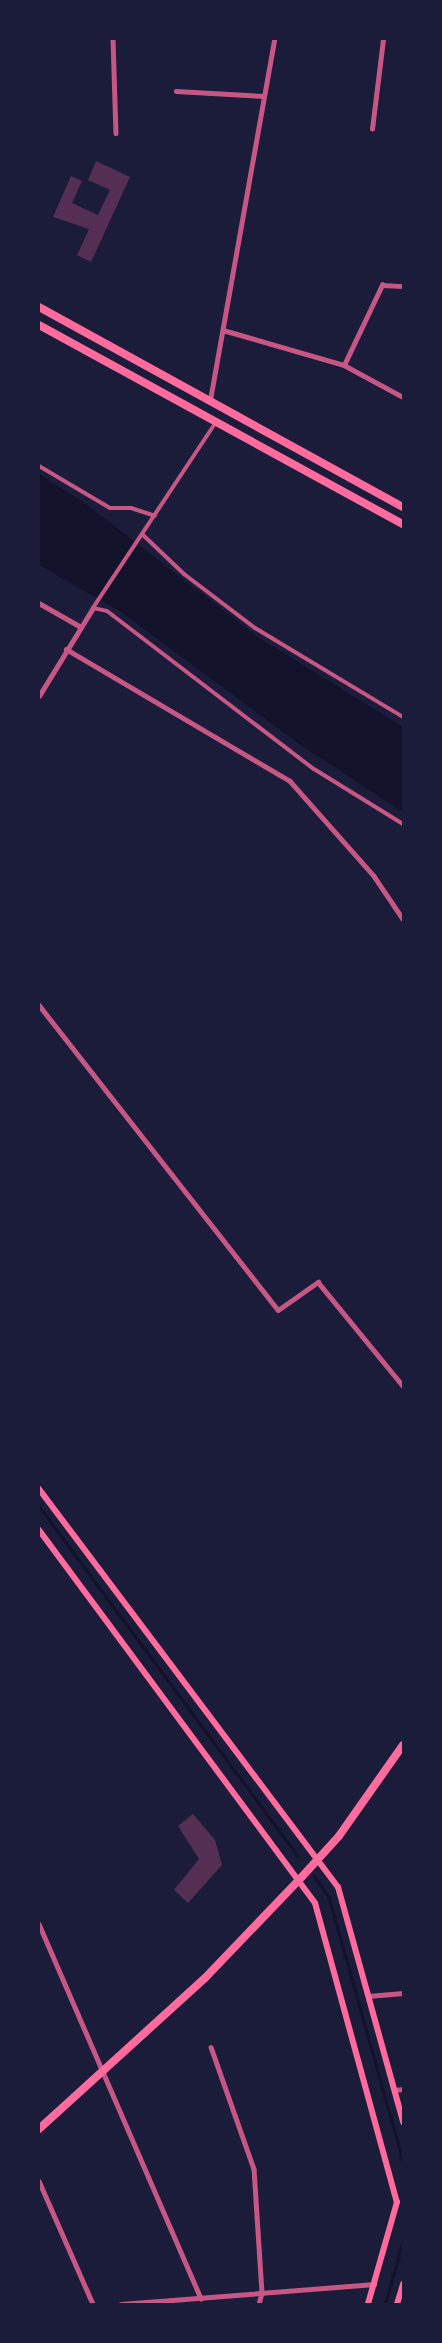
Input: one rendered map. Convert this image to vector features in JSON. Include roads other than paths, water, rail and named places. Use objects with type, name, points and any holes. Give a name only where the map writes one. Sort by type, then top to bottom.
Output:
[{"type":"main road","points":[[39,307],[403,507]]},
{"type":"main road","points":[[39,325],[403,524]]},
{"type":"main road","points":[[39,1489],[338,1887],[403,2122]]},
{"type":"main road","points":[[39,1530],[315,1903],[397,2202],[368,2304]]},
{"type":"main road","points":[[39,2129],[205,1978],[299,1880],[339,1836],[403,1745]]},
{"type":"main road","points":[[397,2304],[403,2284]]},
{"type":"street","points":[[113,39],[116,133]]},
{"type":"street","points":[[210,400],[274,39]]},
{"type":"street","points":[[372,129],[383,39]]},
{"type":"street","points":[[176,91],[264,96]]},
{"type":"street","points":[[344,365],[382,285],[403,286]]},
{"type":"street","points":[[223,330],[344,365],[403,397]]},
{"type":"street","points":[[39,696],[66,649],[216,422]]},
{"type":"street","points":[[39,466],[110,508],[131,508],[155,516]]},
{"type":"street","points":[[143,535],[184,574],[254,628],[403,717]]},
{"type":"street","points":[[39,603],[81,626]]},
{"type":"street","points":[[93,608],[107,611],[314,768],[403,824]]},
{"type":"street","points":[[66,649],[290,781],[374,876],[403,919]]},
{"type":"street","points":[[39,1005],[278,1310],[318,1282],[403,1386]]},
{"type":"street","points":[[39,1924],[201,2298]]},
{"type":"street","points":[[368,1996],[403,1992]]},
{"type":"street","points":[[211,2047],[254,2169],[262,2293],[258,2304]]},
{"type":"street","points":[[394,2090],[403,2089]]},
{"type":"street","points":[[39,2181],[93,2304]]},
{"type":"street","points":[[121,2304],[374,2284]]},
{"type":"waterway","points":[[39,1506],[298,1856]]},
{"type":"waterway","points":[[314,1876],[329,1897],[403,2161]]},
{"type":"waterway","points":[[385,2304],[403,2240]]}]
